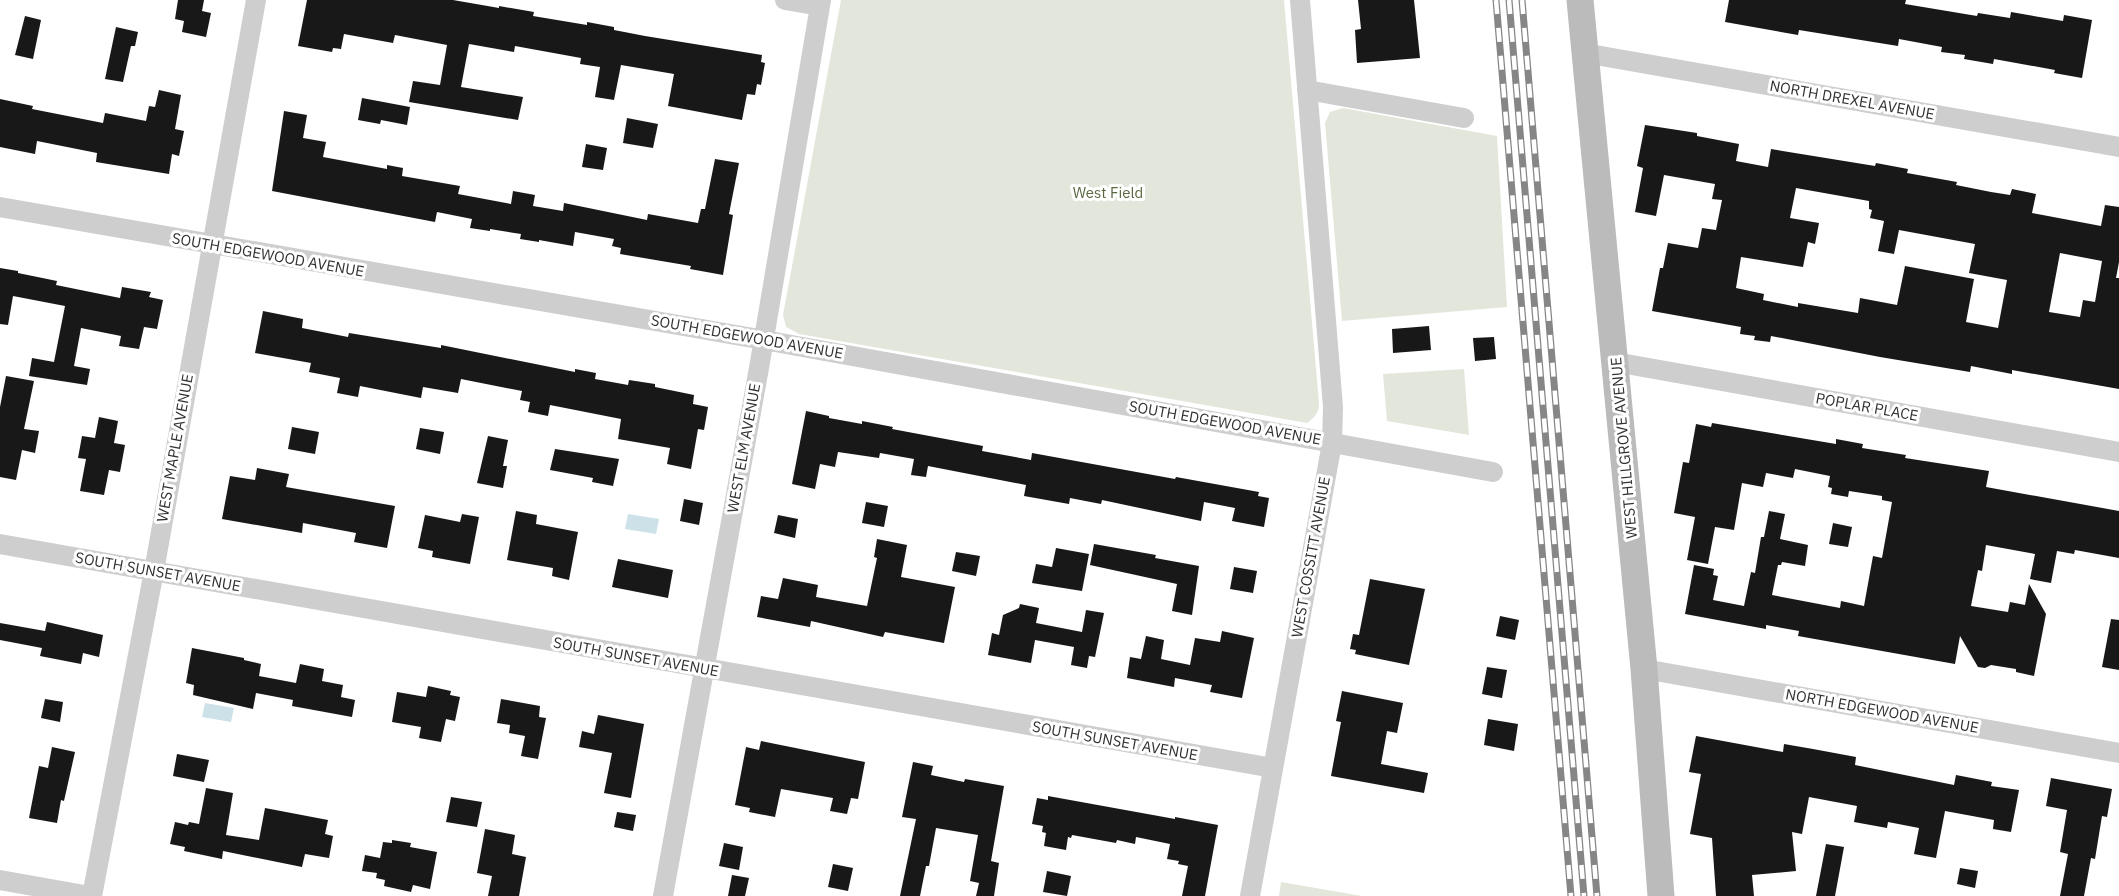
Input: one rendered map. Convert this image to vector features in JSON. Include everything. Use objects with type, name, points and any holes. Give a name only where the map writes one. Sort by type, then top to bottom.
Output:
[{"type":"street","name":"WEST MAPLE AVENUE","points":[[91,896],[154,571],[256,0]]},
{"type":"street","points":[[785,0],[820,3]]},
{"type":"street","name":"WEST COSSITT AVENUE","points":[[1250,896],[1332,443],[1333,407],[1300,0]]},
{"type":"street","name":"WEST HILLGROVE AVENUE","points":[[1580,0],[1644,669],[1661,896]]},
{"type":"street","name":"WEST ELM AVENUE","points":[[663,896],[764,340],[820,3]]},
{"type":"street","name":"NORTH DREXEL AVENUE","points":[[1584,53],[2119,147]]},
{"type":"street","points":[[1307,90],[1464,118]]},
{"type":"street","name":"SOUTH EDGEWOOD AVENUE","points":[[0,207],[764,340],[1493,472]]},
{"type":"street","name":"POPLAR PLACE","points":[[1615,362],[2119,452]]},
{"type":"street","name":"SOUTH SUNSET AVENUE","points":[[0,544],[1273,768]]},
{"type":"street","name":"NORTH EDGEWOOD AVENUE","points":[[1644,669],[2119,753]]},
{"type":"street","points":[[0,880],[91,896]]},
{"type":"green space","name":"West Field","points":[[841,0],[1284,0],[1319,403],[1314,417],[1307,423],[799,334],[786,327],[783,315]]},
{"type":"green space","points":[[1343,108],[1497,136],[1507,307],[1342,321],[1325,123],[1330,112]]},
{"type":"green space","points":[[1464,369],[1469,435],[1387,421],[1383,374]]},
{"type":"green space","points":[[1281,882],[1362,896],[1279,896]]},
{"type":"shaded area","points":[[628,514],[659,519],[656,534],[625,529]]},
{"type":"shaded area","points":[[205,703],[234,708],[231,722],[202,717]]},
{"type":"building","points":[[178,0],[204,0],[202,11],[211,13],[206,37],[182,32],[184,21],[175,19]]},
{"type":"building","points":[[307,0],[453,0],[499,8],[499,6],[534,12],[533,16],[587,25],[587,22],[645,36],[762,55],[761,62],[765,63],[761,85],[757,84],[755,95],[747,94],[742,120],[668,106],[674,74],[621,65],[614,100],[595,97],[600,67],[580,64],[581,58],[515,46],[514,52],[469,44],[461,87],[523,97],[518,120],[409,102],[413,81],[440,85],[447,45],[395,35],[393,43],[344,34],[341,49],[333,48],[332,52],[298,46]]},
{"type":"building","points":[[1358,0],[1414,0],[1420,58],[1357,63],[1355,30],[1361,29]]},
{"type":"building","points":[[1729,0],[1906,0],[1905,4],[1977,16],[1978,13],[2010,18],[2011,12],[2063,21],[2064,15],[2092,20],[2082,78],[2054,73],[2055,70],[1994,59],[1993,64],[1964,59],[1965,55],[1941,52],[1942,47],[1899,39],[1898,46],[1799,30],[1798,35],[1725,22]]},
{"type":"building","points":[[25,16],[41,20],[33,59],[15,55]]},
{"type":"building","points":[[116,27],[138,32],[135,46],[131,46],[123,82],[105,79]]},
{"type":"building","points":[[159,90],[181,95],[175,129],[184,131],[179,156],[172,154],[169,174],[96,162],[97,153],[37,141],[35,154],[0,147],[0,99],[33,106],[32,109],[103,123],[105,113],[146,121],[149,106],[155,107]]},
{"type":"building","points":[[362,98],[410,107],[407,125],[381,120],[380,124],[358,120]]},
{"type":"building","points":[[284,111],[307,115],[303,138],[326,142],[323,157],[387,169],[387,165],[403,168],[402,176],[460,186],[458,194],[511,204],[513,191],[535,195],[533,206],[563,211],[564,203],[647,220],[648,214],[698,223],[701,209],[705,209],[715,159],[739,163],[729,214],[733,215],[723,275],[690,269],[691,266],[620,254],[621,248],[612,246],[614,239],[575,232],[573,246],[539,240],[539,242],[520,239],[521,234],[470,228],[472,219],[437,212],[435,222],[272,191]]},
{"type":"building","points":[[627,118],[658,124],[653,148],[623,143]]},
{"type":"building","points":[[1645,125],[1697,133],[1697,136],[1739,144],[1736,161],[1768,167],[1771,149],[1908,169],[1907,173],[1957,182],[1956,185],[1991,192],[2010,195],[2012,189],[2036,194],[2032,213],[2101,226],[2105,205],[2119,207],[2119,262],[2116,278],[2119,278],[2119,389],[2012,370],[2012,374],[1971,366],[1970,372],[1771,336],[1770,342],[1754,340],[1755,336],[1740,334],[1741,327],[1652,311],[1660,268],[1663,268],[1668,243],[1698,248],[1702,228],[1716,230],[1722,200],[1712,199],[1715,184],[1664,175],[1656,216],[1635,212],[1643,168],[1637,166]],"holes":[[[1796,188],[1869,201],[1869,209],[1872,210],[1870,218],[1884,221],[1878,251],[1894,254],[1899,230],[1975,244],[1969,273],[2007,280],[1998,328],[1966,322],[1974,279],[1905,266],[1897,305],[1860,298],[1858,313],[1798,303],[1798,307],[1763,300],[1764,294],[1736,288],[1741,257],[1803,267],[1808,242],[1815,244],[1819,223],[1790,218]],[[2060,253],[2102,261],[2095,302],[2083,300],[2080,317],[2049,312]]]},
{"type":"building","points":[[586,144],[607,148],[603,170],[582,167]]},
{"type":"building","points":[[0,268],[57,281],[56,285],[120,298],[122,287],[151,292],[149,297],[163,300],[157,329],[144,327],[139,349],[119,346],[121,336],[81,328],[74,366],[90,369],[87,385],[29,376],[32,358],[54,362],[65,306],[13,296],[8,325],[0,324]]},
{"type":"building","points":[[263,311],[303,319],[302,328],[348,337],[349,333],[441,348],[441,345],[575,372],[575,369],[596,373],[595,379],[628,385],[629,380],[655,384],[655,387],[694,395],[693,404],[708,407],[704,430],[698,429],[691,469],[667,464],[670,448],[618,439],[621,419],[550,405],[548,416],[528,412],[530,402],[520,400],[522,391],[461,379],[458,393],[423,387],[421,398],[360,386],[358,397],[337,393],[340,378],[309,372],[311,363],[255,353]]},
{"type":"building","points":[[1429,326],[1431,350],[1393,353],[1392,329]]},
{"type":"building","points":[[1494,337],[1496,359],[1475,361],[1473,338]]},
{"type":"building","points":[[6,376],[34,381],[24,429],[39,431],[35,453],[22,450],[16,480],[0,477],[0,407]]},
{"type":"building","points":[[806,411],[829,416],[829,418],[862,424],[862,421],[983,446],[982,451],[1031,460],[1032,453],[1259,492],[1258,496],[1269,498],[1264,527],[1232,521],[1235,508],[1204,502],[1201,521],[1102,500],[1101,504],[1070,498],[1069,504],[1024,496],[1026,485],[928,466],[926,477],[911,475],[914,459],[880,453],[879,458],[838,452],[835,467],[820,464],[815,489],[792,484]]},
{"type":"building","points":[[99,417],[118,421],[114,443],[125,445],[120,472],[109,470],[104,495],[80,491],[86,459],[78,458],[82,436],[95,438]]},
{"type":"building","points":[[1712,423],[1836,444],[1836,439],[1863,444],[1862,448],[1906,455],[1905,458],[1989,471],[1986,487],[2119,511],[2119,558],[2075,550],[2074,554],[2057,551],[2051,583],[2030,579],[2035,554],[1986,545],[1982,571],[1978,570],[1971,606],[2008,612],[2010,602],[2025,605],[2029,584],[2046,614],[2034,676],[2016,672],[2016,669],[1991,665],[1985,668],[1978,667],[1960,636],[1955,664],[1798,636],[1799,631],[1766,625],[1766,629],[1685,614],[1694,565],[1714,569],[1713,575],[1718,576],[1713,600],[1744,606],[1751,572],[1755,573],[1761,537],[1764,537],[1769,511],[1785,514],[1780,539],[1808,545],[1805,566],[1782,562],[1778,565],[1772,595],[1840,608],[1841,601],[1864,606],[1873,556],[1882,558],[1892,502],[1882,500],[1882,496],[1849,491],[1848,497],[1831,494],[1832,488],[1828,487],[1830,476],[1795,469],[1793,478],[1766,473],[1763,487],[1742,483],[1734,530],[1715,527],[1708,564],[1687,560],[1695,517],[1674,513],[1683,462],[1689,463],[1696,424],[1711,427]]},
{"type":"building","points":[[292,427],[319,432],[315,454],[288,449]]},
{"type":"building","points":[[420,428],[444,432],[440,454],[416,449]]},
{"type":"building","points":[[488,436],[508,440],[503,466],[507,466],[503,488],[477,483]]},
{"type":"building","points":[[555,449],[619,459],[613,486],[592,482],[593,478],[550,470]]},
{"type":"building","points":[[257,468],[289,474],[286,487],[395,506],[387,548],[354,542],[356,533],[303,523],[302,533],[222,519],[230,476],[255,480]]},
{"type":"building","points":[[684,499],[703,503],[699,525],[680,521]]},
{"type":"building","points":[[866,502],[888,506],[884,527],[862,523]]},
{"type":"building","points":[[516,511],[537,515],[536,524],[578,532],[569,580],[552,576],[553,568],[507,560]]},
{"type":"building","points":[[462,514],[479,517],[470,564],[432,557],[433,551],[418,548],[425,515],[460,522]]},
{"type":"building","points":[[778,515],[798,519],[795,538],[774,533]]},
{"type":"building","points":[[1833,523],[1852,527],[1848,547],[1829,544]]},
{"type":"building","points":[[877,539],[907,545],[901,577],[955,587],[944,643],[885,632],[883,637],[811,621],[810,627],[757,617],[761,596],[778,599],[783,578],[818,585],[816,597],[867,606],[877,558],[874,557]]},
{"type":"building","points":[[1094,544],[1156,555],[1155,558],[1199,566],[1192,615],[1172,611],[1177,584],[1090,565]]},
{"type":"building","points":[[1056,548],[1089,554],[1082,591],[1032,583],[1036,564],[1052,567]]},
{"type":"building","points":[[956,552],[980,556],[976,576],[952,571]]},
{"type":"building","points":[[618,559],[673,570],[668,598],[612,587]]},
{"type":"building","points":[[1234,567],[1257,571],[1253,593],[1230,589]]},
{"type":"building","points":[[1370,579],[1425,589],[1409,665],[1355,654],[1356,650],[1350,649],[1353,634],[1359,635]]},
{"type":"building","points":[[1020,604],[1039,608],[1036,623],[1082,632],[1086,610],[1104,613],[1095,657],[1089,656],[1087,668],[1071,665],[1074,647],[1035,640],[1031,663],[988,655],[992,633],[999,635],[1003,615],[1019,608]]},
{"type":"building","points":[[1500,616],[1519,620],[1515,640],[1496,636]]},
{"type":"building","points":[[2111,619],[2119,620],[2119,670],[2102,667]]},
{"type":"building","points":[[47,622],[103,635],[99,657],[83,653],[81,664],[40,656],[42,648],[0,640],[0,623],[45,631]]},
{"type":"building","points":[[1222,631],[1254,638],[1242,698],[1210,692],[1212,685],[1175,678],[1174,687],[1127,678],[1130,657],[1141,659],[1146,636],[1164,640],[1161,659],[1190,665],[1195,638],[1220,642]]},
{"type":"building","points":[[192,648],[244,658],[244,660],[261,664],[259,676],[296,683],[300,664],[324,669],[322,681],[343,685],[341,697],[355,700],[352,717],[292,706],[293,700],[256,693],[253,709],[193,695],[194,685],[186,683]]},
{"type":"building","points":[[1487,667],[1507,670],[1502,698],[1482,694]]},
{"type":"building","points":[[428,686],[451,691],[450,695],[460,697],[455,721],[446,719],[441,742],[419,738],[421,727],[392,722],[397,692],[426,697]]},
{"type":"building","points":[[1342,691],[1403,703],[1397,733],[1387,731],[1381,764],[1428,773],[1424,793],[1331,776],[1341,722],[1336,721]]},
{"type":"building","points":[[45,699],[63,702],[60,722],[41,718]]},
{"type":"building","points":[[501,699],[540,706],[539,717],[546,718],[538,759],[521,756],[525,736],[509,733],[510,725],[497,723]]},
{"type":"building","points":[[598,715],[644,724],[631,798],[604,793],[612,753],[579,747],[582,731],[594,734]]},
{"type":"building","points":[[1488,719],[1518,724],[1514,751],[1484,745]]},
{"type":"building","points":[[1696,736],[1783,752],[1784,744],[1856,757],[1855,765],[1954,785],[1956,775],[1992,782],[1991,786],[2019,790],[2011,832],[1993,829],[1994,820],[1945,811],[1936,858],[1914,854],[1919,828],[1888,822],[1887,828],[1854,822],[1857,806],[1809,797],[1802,834],[1792,832],[1796,871],[1752,875],[1754,896],[1716,896],[1712,838],[1690,834],[1701,774],[1689,772]]},
{"type":"building","points":[[761,741],[865,762],[858,799],[851,798],[847,814],[830,811],[833,798],[781,789],[775,817],[749,812],[750,808],[735,805],[746,747],[759,750]]},
{"type":"building","points":[[52,747],[75,752],[57,823],[29,818],[39,766],[48,768]]},
{"type":"building","points":[[177,754],[209,760],[204,782],[173,776]]},
{"type":"building","points":[[913,762],[933,766],[931,775],[964,782],[965,779],[1004,786],[991,861],[999,863],[994,896],[976,896],[979,883],[970,881],[978,835],[936,828],[929,866],[926,866],[920,896],[900,896],[916,819],[902,817]]},
{"type":"building","points":[[2051,778],[2112,789],[2107,817],[2102,816],[2095,859],[2091,858],[2084,896],[2060,896],[2068,854],[2060,852],[2067,810],[2046,806]]},
{"type":"building","points":[[206,788],[233,793],[226,835],[259,840],[265,808],[328,820],[325,834],[333,836],[329,858],[305,854],[302,867],[223,851],[222,859],[184,851],[185,847],[170,844],[175,822],[188,825],[189,822],[199,824]]},
{"type":"building","points":[[1048,796],[1218,825],[1205,896],[1182,896],[1188,866],[1178,864],[1179,861],[1167,859],[1170,844],[1136,837],[1135,844],[1117,840],[1116,843],[1072,835],[1071,838],[1068,837],[1066,850],[1044,846],[1046,833],[1042,832],[1043,826],[1032,824],[1037,798],[1048,800]]},
{"type":"building","points":[[451,797],[482,802],[477,827],[446,822]]},
{"type":"building","points":[[617,812],[636,815],[633,831],[614,827]]},
{"type":"building","points":[[485,829],[515,835],[512,854],[526,857],[519,896],[488,896],[492,876],[477,873]]},
{"type":"building","points":[[392,840],[411,843],[410,847],[437,852],[430,889],[413,885],[411,892],[384,886],[385,880],[376,878],[377,873],[362,871],[365,855],[380,858],[383,842],[392,843]]},
{"type":"building","points":[[724,843],[743,847],[739,870],[719,866]]},
{"type":"building","points":[[1826,844],[1844,847],[1835,896],[1816,896]]},
{"type":"building","points":[[833,864],[853,868],[848,891],[828,887]]},
{"type":"building","points":[[1960,868],[1978,871],[1975,888],[1957,884]]},
{"type":"building","points":[[1047,871],[1071,876],[1067,896],[1043,892]]},
{"type":"building","points":[[732,875],[749,878],[745,896],[728,896]]},
{"type":"railway","points":[[1496,0],[1571,896]]},
{"type":"railway","points":[[1509,0],[1584,896]]},
{"type":"railway","points":[[1522,0],[1597,896]]}]
